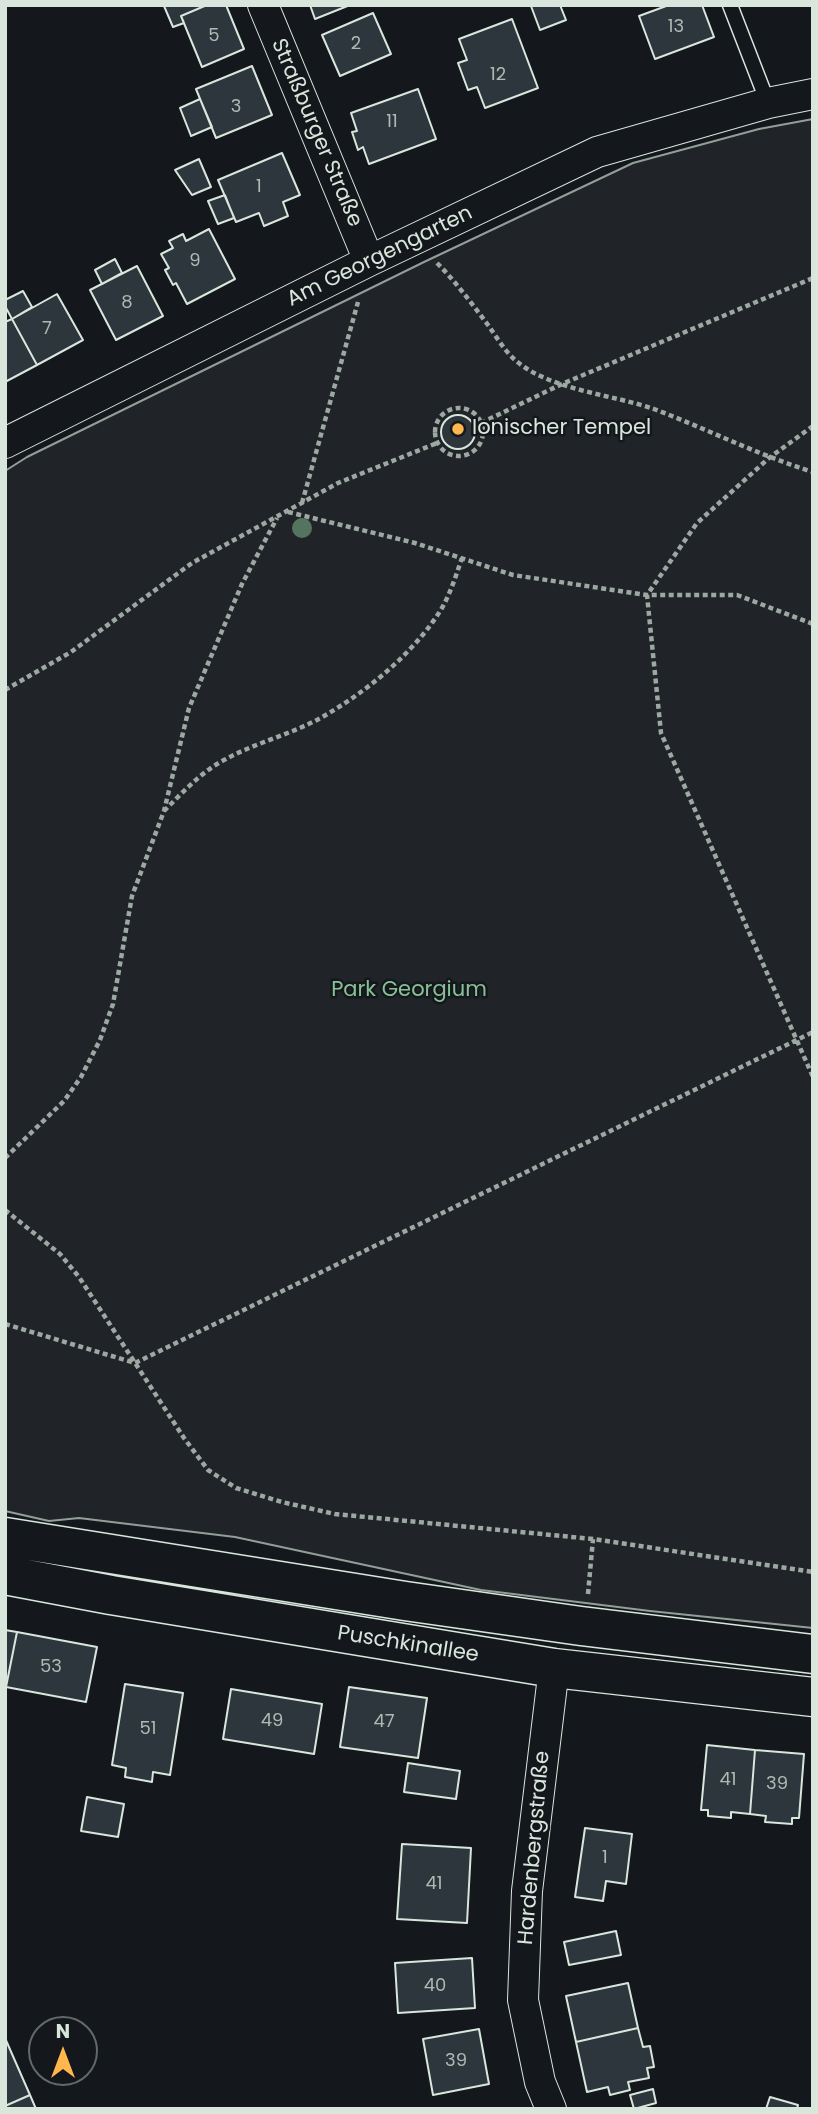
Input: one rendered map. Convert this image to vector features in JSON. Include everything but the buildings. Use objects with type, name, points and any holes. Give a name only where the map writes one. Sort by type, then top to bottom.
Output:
[{"type":"main road","name":"Puschkinallee","points":[[5,1537],[459,1609],[813,1654]]},
{"type":"main road","name":"Puschkinallee","points":[[5,1575],[554,1668],[813,1697]]},
{"type":"street","name":"Straßburger Straße","points":[[263,5],[369,261]]},
{"type":"street","name":"Am Georgengarten","points":[[5,443],[369,261],[597,152],[768,103],[813,94]]},
{"type":"street","name":"Hardenbergstraße","points":[[551,2109],[540,2082],[523,2000],[527,1891],[554,1668]]},
{"type":"lane","points":[[730,5],[768,103]]},
{"type":"path","points":[[414,240],[446,272],[512,358],[527,370],[562,384],[646,407],[769,458],[813,472]]},
{"type":"path","points":[[302,503],[369,261]]},
{"type":"path","points":[[481,423],[562,384],[813,278]]},
{"type":"path","points":[[464,408],[477,416],[481,423],[482,439],[472,452],[456,456],[442,449],[437,443],[435,427],[442,414],[449,410],[464,408]]},
{"type":"path","points":[[813,426],[769,458],[697,523],[647,595],[661,733],[813,1077]]},
{"type":"path","points":[[5,690],[71,652],[192,563],[338,482],[437,443]]},
{"type":"path","points":[[288,512],[415,543],[513,575],[647,595],[737,595],[813,624]]},
{"type":"path","points":[[5,1158],[64,1101],[81,1077],[100,1040],[113,1004],[132,896],[164,811],[190,708],[242,584],[276,518]]},
{"type":"path","points":[[164,811],[196,780],[225,760],[324,716],[365,688],[400,658],[442,608],[462,558]]},
{"type":"path","points":[[5,1324],[135,1363],[813,1032]]},
{"type":"path","points":[[5,1210],[60,1254],[73,1269],[184,1438],[208,1470],[236,1488],[282,1503],[335,1514],[593,1539],[813,1572]]},
{"type":"green space","name":"Park Georgium","points":[[813,119],[813,1628],[481,1590],[235,1537],[79,1518],[49,1521],[5,1511],[5,471],[27,457],[424,262],[633,163],[759,129]]},
{"type":"place","name":"Ionischer Tempel","points":[[458,429]]}]
